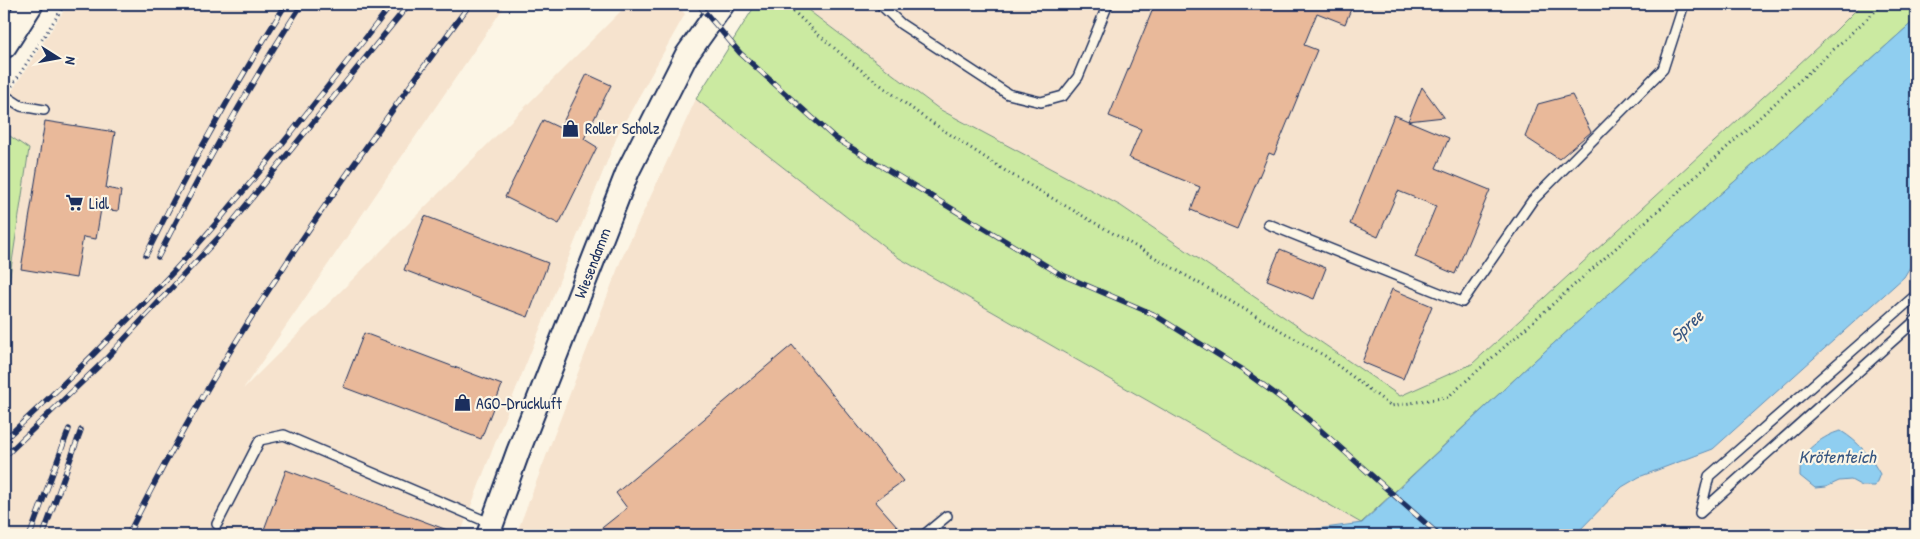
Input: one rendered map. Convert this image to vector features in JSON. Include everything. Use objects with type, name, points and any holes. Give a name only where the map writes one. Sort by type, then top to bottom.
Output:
[{"type":"main road","points":[[4,45],[30,4]]},
{"type":"street","name":"Wiesendamm","points":[[490,530],[521,443],[628,171],[686,56],[723,4]]},
{"type":"lane","points":[[880,4],[901,24],[1008,94],[1041,102],[1063,96],[1078,78],[1108,4]]},
{"type":"lane","points":[[1268,224],[1462,302],[1532,201],[1663,69],[1684,4]]},
{"type":"lane","points":[[5,96],[21,106],[44,110]]},
{"type":"lane","points":[[1916,295],[1709,476],[1700,513],[1916,320]]},
{"type":"lane","points":[[217,524],[260,440],[284,435],[490,530]]},
{"type":"lane","points":[[924,535],[947,516]]},
{"type":"path","points":[[5,96],[65,4]]},
{"type":"path","points":[[786,4],[812,30],[853,64],[922,116],[1007,172],[1325,356],[1391,406],[1448,397],[1661,208],[1883,4]]},
{"type":"shaded area","points":[[68,4],[506,4],[243,389],[628,4],[676,4],[685,14],[618,134],[508,409],[460,535],[4,535],[4,315],[29,149],[4,132],[4,103]]},
{"type":"shaded area","points":[[800,4],[1862,4],[1835,31],[1472,364],[1400,396],[1121,206],[939,109]]},
{"type":"shaded area","points":[[696,99],[899,258],[1361,523],[1317,529],[1309,535],[516,535],[621,260]]},
{"type":"shaded area","points":[[1916,257],[1916,535],[1575,535],[1622,487],[1639,477],[1713,449],[1904,277]]},
{"type":"green space","points":[[756,4],[800,4],[939,109],[1121,206],[1400,396],[1472,364],[1835,31],[1862,4],[1916,4],[1916,19],[1533,362],[1361,523],[899,258],[696,99]]},
{"type":"green space","points":[[4,132],[29,149],[4,315]]},
{"type":"water","name":"Spree","points":[[1916,19],[1916,257],[1904,277],[1713,449],[1639,477],[1622,487],[1575,535],[1309,535],[1317,529],[1362,523],[1533,362]]},
{"type":"water","name":"Krötenteich","points":[[1841,431],[1859,445],[1876,467],[1880,474],[1875,486],[1862,486],[1851,480],[1839,481],[1826,487],[1815,488],[1800,476],[1801,461],[1813,445]]},
{"type":"building","points":[[1155,4],[1353,4],[1345,24],[1317,13],[1304,45],[1317,50],[1274,155],[1269,153],[1237,229],[1191,210],[1200,187],[1129,158],[1141,129],[1109,116]]},
{"type":"building","points":[[587,74],[611,85],[584,139],[597,147],[559,224],[505,197],[543,120],[560,128]]},
{"type":"building","points":[[1422,87],[1444,117],[1408,121]]},
{"type":"building","points":[[1572,95],[1591,132],[1559,159],[1525,137],[1538,104]]},
{"type":"building","points":[[1394,115],[1449,138],[1436,168],[1490,190],[1455,274],[1415,257],[1436,206],[1398,191],[1378,237],[1350,224]]},
{"type":"building","name":"Lidl","points":[[45,121],[115,132],[106,188],[121,191],[118,211],[101,209],[96,239],[83,237],[76,278],[21,269]]},
{"type":"building","points":[[425,216],[548,263],[528,317],[404,270]]},
{"type":"building","points":[[1280,249],[1326,268],[1314,299],[1267,280]]},
{"type":"building","points":[[1392,289],[1432,306],[1403,379],[1362,362]]},
{"type":"building","points":[[364,333],[502,385],[481,439],[343,387]]},
{"type":"building","points":[[792,345],[903,481],[875,501],[905,535],[593,535],[627,508],[616,493]]},
{"type":"building","points":[[286,470],[458,534],[458,535],[262,535]]},
{"type":"railway","points":[[146,255],[178,191],[213,128],[286,4]]},
{"type":"railway","points":[[158,257],[227,128],[263,65],[302,4]]},
{"type":"railway","points":[[4,440],[91,357],[204,238],[313,105],[392,4]]},
{"type":"railway","points":[[4,457],[104,361],[230,225],[409,4]]},
{"type":"railway","points":[[128,535],[164,465],[244,328],[331,196],[470,4]]},
{"type":"railway","points":[[698,4],[740,53],[835,138],[1060,274],[1153,314],[1244,371],[1300,412],[1439,535]]},
{"type":"railway","points":[[30,535],[69,429]]},
{"type":"railway","points":[[43,535],[81,430]]},
{"type":"place","name":"Roller Scholz","points":[[571,128]]},
{"type":"place","name":"Lidl","points":[[75,203]]},
{"type":"place","name":"AGO-Druckluft","points":[[462,403]]}]
